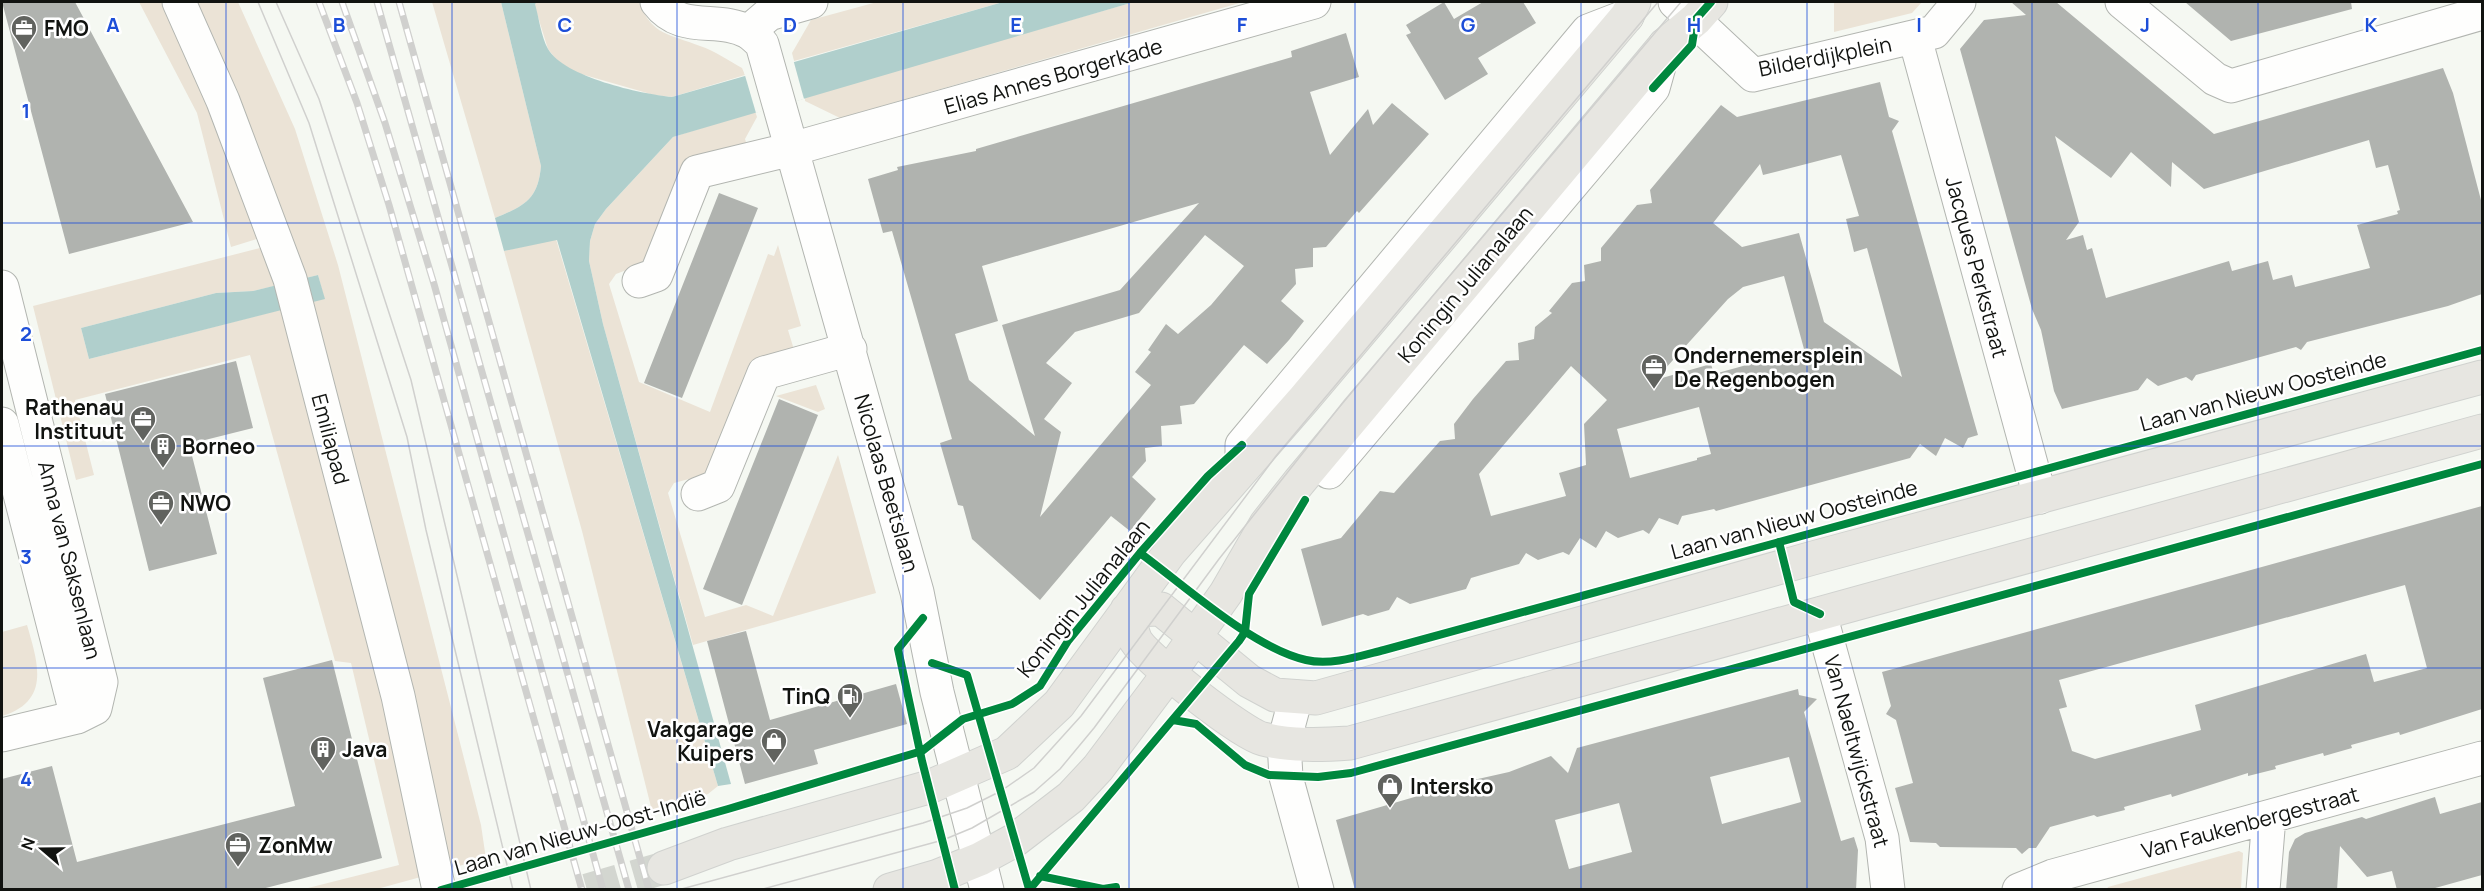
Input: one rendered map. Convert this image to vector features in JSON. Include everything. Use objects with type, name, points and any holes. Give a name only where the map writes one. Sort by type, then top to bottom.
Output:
[{"type":"main road","name":"Koningin Julianalaan","points":[[983,874],[1015,840],[1071,797],[1098,768],[1196,637],[1266,524],[1665,45],[1694,7]]},
{"type":"main road","name":"Koningin Julianalaan","points":[[960,775],[1007,753],[1059,704],[1170,552],[1241,472],[1630,9]]},
{"type":"main road","name":"Laan van Nieuw Oosteinde","points":[[1127,610],[1161,609],[1249,681],[1275,695],[1316,698],[2482,377]]},
{"type":"main road","points":[[1127,610],[1137,642],[1170,672],[1244,731],[1262,739],[1301,744],[1350,743],[2482,431]]},
{"type":"main road","points":[[664,868],[728,844],[960,775]]},
{"type":"main road","points":[[890,890],[938,876],[983,874]]},
{"type":"street","name":"Emiliapad","points":[[179,2],[223,101],[290,279],[398,696],[439,890]]},
{"type":"street","points":[[657,2],[688,23],[729,26],[748,32],[769,14],[811,2]]},
{"type":"street","name":"Elias Annes Borgerkade","points":[[792,149],[1314,2]]},
{"type":"street","name":"Bilderdijkplein","points":[[1694,7],[1753,75],[1934,32],[1959,2]]},
{"type":"street","points":[[2122,2],[2215,79],[2231,86],[2480,23]]},
{"type":"street","name":"Nicolaas Beetslaan","points":[[748,32],[762,44],[850,350],[917,592],[937,692],[960,775],[983,874]]},
{"type":"street","name":"Jacques Perkstraat","points":[[1915,38],[2040,497]]},
{"type":"street","points":[[639,281],[656,275],[697,172],[792,149]]},
{"type":"street","name":"Anna van Saksenlaan","points":[[2,288],[101,681],[94,708],[77,717],[2,424]]},
{"type":"street","points":[[698,494],[718,486],[764,373],[850,350]]},
{"type":"street","name":"Van Naeltwijckstraat","points":[[1820,614],[1882,838],[1888,890]]},
{"type":"street","points":[[1296,698],[1284,742],[1286,777],[1317,890]]},
{"type":"street","points":[[2,735],[77,717]]},
{"type":"street","name":"Van Faukenbergestraat","points":[[2019,890],[2053,876],[2482,758]]},
{"type":"street","points":[[2263,890],[2269,817]]},
{"type":"shaded area","points":[[139,2],[170,2],[266,236],[231,247],[197,113]]},
{"type":"shaded area","points":[[184,2],[238,2],[295,129],[338,265],[481,825],[486,859],[439,871],[305,303],[324,298],[318,275],[299,280]]},
{"type":"shaded area","points":[[432,2],[501,2],[541,166],[537,187],[528,200],[514,210],[495,218]]},
{"type":"shaded area","points":[[537,2],[639,2],[644,13],[656,28],[716,53],[742,68],[745,75],[672,97],[654,95],[574,72],[559,63],[548,49],[534,4]]},
{"type":"shaded area","points":[[877,2],[1003,2],[794,61],[792,53],[811,20]]},
{"type":"shaded area","points":[[1134,2],[1243,2],[840,118],[805,101],[805,96]]},
{"type":"shaded area","points":[[1834,2],[1922,2],[1912,13],[1834,32]]},
{"type":"shaded area","points":[[755,111],[757,117],[745,139],[748,149],[704,160],[653,260],[616,274],[609,284],[639,382],[710,412],[768,254],[774,256],[778,245],[801,326],[788,330],[795,353],[712,468],[704,475],[674,483],[668,493],[705,617],[746,605],[773,616],[838,455],[876,593],[693,645],[603,324],[589,261],[590,241],[595,224],[606,209],[673,137]]},
{"type":"shaded area","points":[[556,239],[718,786],[708,794],[652,811],[582,531],[504,251]]},
{"type":"shaded area","points":[[260,248],[268,249],[283,284],[253,291],[216,293],[81,328],[89,359],[291,307],[428,875],[377,889],[304,889],[399,865],[351,663],[335,661],[250,355],[75,400],[94,475],[76,480],[33,306]]},
{"type":"shaded area","points":[[816,385],[825,409],[818,412],[776,396]]},
{"type":"shaded area","points":[[27,625],[37,667],[34,691],[28,701],[18,709],[2,716],[2,632]]},
{"type":"shaded area","points":[[2239,851],[2243,853],[2241,889],[2107,889],[2108,887]]},
{"type":"water","points":[[501,2],[537,2],[535,4],[548,49],[570,68],[586,76],[623,88],[672,97],[1003,2],[1134,2],[673,137],[606,209],[595,224],[590,241],[589,261],[603,324],[731,784],[718,786],[557,240],[504,251],[495,218],[514,210],[528,200],[537,187],[541,166]]},
{"type":"water","points":[[318,275],[325,299],[89,359],[81,328],[216,293],[253,291]]},
{"type":"pier","points":[[793,59],[804,99],[756,113],[744,72]]},
{"type":"building","points":[[2,2],[75,2],[193,222],[69,254]]},
{"type":"building","points":[[1444,2],[1454,19],[1483,2],[1523,2],[1536,23],[1478,58],[1488,74],[1445,100],[1406,35],[1411,33],[1406,25]]},
{"type":"building","points":[[2011,2],[2056,2],[2214,134],[2443,68],[2453,93],[2482,204],[2482,294],[2448,306],[2307,342],[2301,350],[2296,347],[2196,375],[2192,381],[2186,377],[2158,386],[2147,378],[2138,390],[2062,409],[2054,391],[2041,330],[2032,309],[1960,49],[1984,20],[2026,15]],"holes":[[[2055,136],[2111,178],[2131,152],[2171,187],[2172,162],[2204,189],[2369,140],[2376,168],[2388,165],[2400,210],[2397,211],[2398,214],[2357,225],[2370,268],[2295,287],[2292,275],[2273,280],[2268,261],[2232,271],[2229,261],[2106,298],[2092,248],[2087,250],[2083,235],[2066,240],[2079,222]]]},
{"type":"building","points":[[2185,2],[2351,2],[2352,9],[2231,41]]},
{"type":"building","points":[[1346,33],[1359,77],[1310,92],[1330,155],[1368,109],[1373,125],[1392,103],[1429,134],[1326,247],[1313,248],[1313,267],[1295,269],[1296,284],[1281,301],[1304,321],[1267,364],[1244,345],[1194,404],[1180,406],[1182,424],[1161,426],[1162,446],[1145,448],[1146,461],[1132,477],[1156,499],[1130,531],[1111,516],[1040,600],[972,539],[963,506],[958,505],[940,443],[952,439],[892,231],[883,233],[868,179],[898,170],[897,167],[976,151],[976,149],[1292,57],[1291,51]],"holes":[[[1199,203],[1120,290],[1002,325],[1035,436],[969,380],[955,334],[998,321],[982,266]],[[1205,235],[1244,266],[1211,305],[1178,334],[1166,324],[1148,350],[1151,352],[1135,372],[1151,385],[1040,517],[1061,432],[1044,419],[1072,383],[1046,363],[1075,332],[1139,313]]]},
{"type":"building","points":[[1880,82],[1889,117],[1899,121],[1892,131],[1978,435],[1968,438],[1963,448],[1945,438],[1936,456],[1920,444],[1910,458],[1716,511],[1714,509],[1682,516],[1678,525],[1659,518],[1649,534],[1643,530],[1618,538],[1606,531],[1596,548],[1580,538],[1569,555],[1563,552],[1538,560],[1526,553],[1519,564],[1471,578],[1466,589],[1410,604],[1397,597],[1389,610],[1368,616],[1363,614],[1322,626],[1301,549],[1341,538],[1380,491],[1394,493],[1440,441],[1455,439],[1454,424],[1473,399],[1506,361],[1519,360],[1518,343],[1534,339],[1535,327],[1552,313],[1549,311],[1572,283],[1585,281],[1584,265],[1601,261],[1601,248],[1637,205],[1652,203],[1650,190],[1721,105],[1737,117]],"holes":[[[1841,155],[1859,216],[1846,219],[1854,252],[1867,248],[1902,377],[1824,322],[1799,233],[1742,247],[1713,223],[1760,164],[1763,175]],[[1784,276],[1804,349],[1714,374],[1711,364],[1655,380],[1728,299],[1743,287]],[[1571,366],[1607,400],[1584,424],[1586,465],[1559,473],[1566,496],[1491,516],[1479,474]],[[1699,407],[1711,454],[1630,478],[1617,429]]]},
{"type":"building","points":[[719,193],[758,208],[682,398],[644,383]]},
{"type":"building","name":"Borneo","points":[[236,361],[253,428],[189,444],[217,554],[149,571],[105,394]]},
{"type":"building","points":[[779,399],[818,415],[742,605],[703,589]]},
{"type":"building","points":[[2482,506],[2482,709],[2400,735],[2399,732],[2351,745],[2352,748],[2324,756],[2323,753],[2275,766],[2276,769],[2248,776],[2248,773],[2172,797],[2171,794],[2124,807],[2125,810],[2097,817],[2094,815],[2050,827],[2036,848],[2029,848],[2022,854],[2016,848],[1940,847],[1936,843],[1910,842],[1895,788],[1913,783],[1896,720],[1886,714],[1891,706],[1882,672]],"holes":[[[2405,585],[2427,668],[2374,682],[2366,654],[2195,705],[2201,730],[2095,759],[2072,751],[2059,709],[2067,707],[2059,680]]]},
{"type":"building","points":[[746,631],[770,720],[896,684],[907,724],[814,750],[818,764],[745,784],[707,641]]},
{"type":"building","name":"Java","points":[[332,660],[382,858],[258,890],[2,890],[2,779],[52,766],[77,862],[295,806],[263,678]]},
{"type":"building","points":[[1798,689],[1799,695],[1817,699],[1804,712],[1841,841],[1854,837],[1858,850],[1856,890],[1355,890],[1336,820],[1469,781],[1509,772],[1551,756],[1568,773],[1577,748]],"holes":[[[1789,757],[1801,802],[1722,824],[1710,777]],[[1619,803],[1632,852],[1569,869],[1555,820]]]},
{"type":"building","points":[[2435,797],[2440,814],[2482,802],[2482,875],[2428,890],[2397,890],[2392,871],[2367,877],[2340,846],[2337,890],[2286,890],[2289,852],[2295,839],[2305,833],[2362,817],[2366,819]]},
{"type":"tunnel","points":[[587,890],[664,868]]},
{"type":"tram line","points":[[258,2],[309,123],[407,437],[426,530],[513,890]]},
{"type":"tram line","points":[[276,2],[319,99],[411,380],[531,890]]},
{"type":"tram line","points":[[678,890],[923,823],[967,808],[1001,791],[1034,768],[1081,716],[1276,456],[1658,2]]},
{"type":"tram line","points":[[759,890],[943,840],[972,828],[1034,792],[1060,769],[1094,728],[1219,559],[1344,401],[1681,2]]},
{"type":"railway","points":[[319,2],[357,103],[389,205],[582,890]]},
{"type":"railway","points":[[342,2],[385,123],[434,284],[603,890]]},
{"type":"railway","points":[[377,2],[629,890]]},
{"type":"railway","points":[[399,2],[649,890]]},
{"type":"cycle path","points":[[1653,88],[1692,45],[1696,19],[1711,2]]},
{"type":"cycle path","points":[[1140,553],[1242,630],[1264,643],[1306,660],[1335,661],[1384,650],[2482,350]]},
{"type":"cycle path","name":"Laan van Nieuw-Oost-Indië","points":[[441,890],[728,809],[922,751],[963,719],[1012,704],[1040,686],[1068,641],[1140,553],[1208,476],[1242,445]]},
{"type":"cycle path","points":[[1173,720],[1196,724],[1245,765],[1269,775],[1318,777],[1351,773],[2482,464]]},
{"type":"cycle path","points":[[1029,890],[1239,641],[1245,632],[1249,594],[1305,500]]},
{"type":"cycle path","points":[[1779,542],[1794,602],[1820,614]]},
{"type":"cycle path","points":[[923,618],[898,649],[922,761],[955,890]]},
{"type":"cycle path","points":[[932,663],[967,675],[1029,889]]},
{"type":"cycle path","points":[[1040,876],[1103,889],[1116,887]]},
{"type":"place","name":"FMO","points":[[24,51]]},
{"type":"place","name":"Ondernemersplein De Regenbogen","points":[[1654,390]]},
{"type":"place","name":"Rathenau Instituut","points":[[143,442]]},
{"type":"place","name":"Borneo","points":[[163,469]]},
{"type":"place","name":"NWO","points":[[161,526]]},
{"type":"place","name":"TinQ","points":[[850,719]]},
{"type":"place","name":"Vakgarage Kuipers","points":[[774,764]]},
{"type":"place","name":"Java","points":[[323,772]]},
{"type":"place","name":"Intersko","points":[[1390,809]]},
{"type":"place","name":"ZonMw","points":[[238,868]]}]
